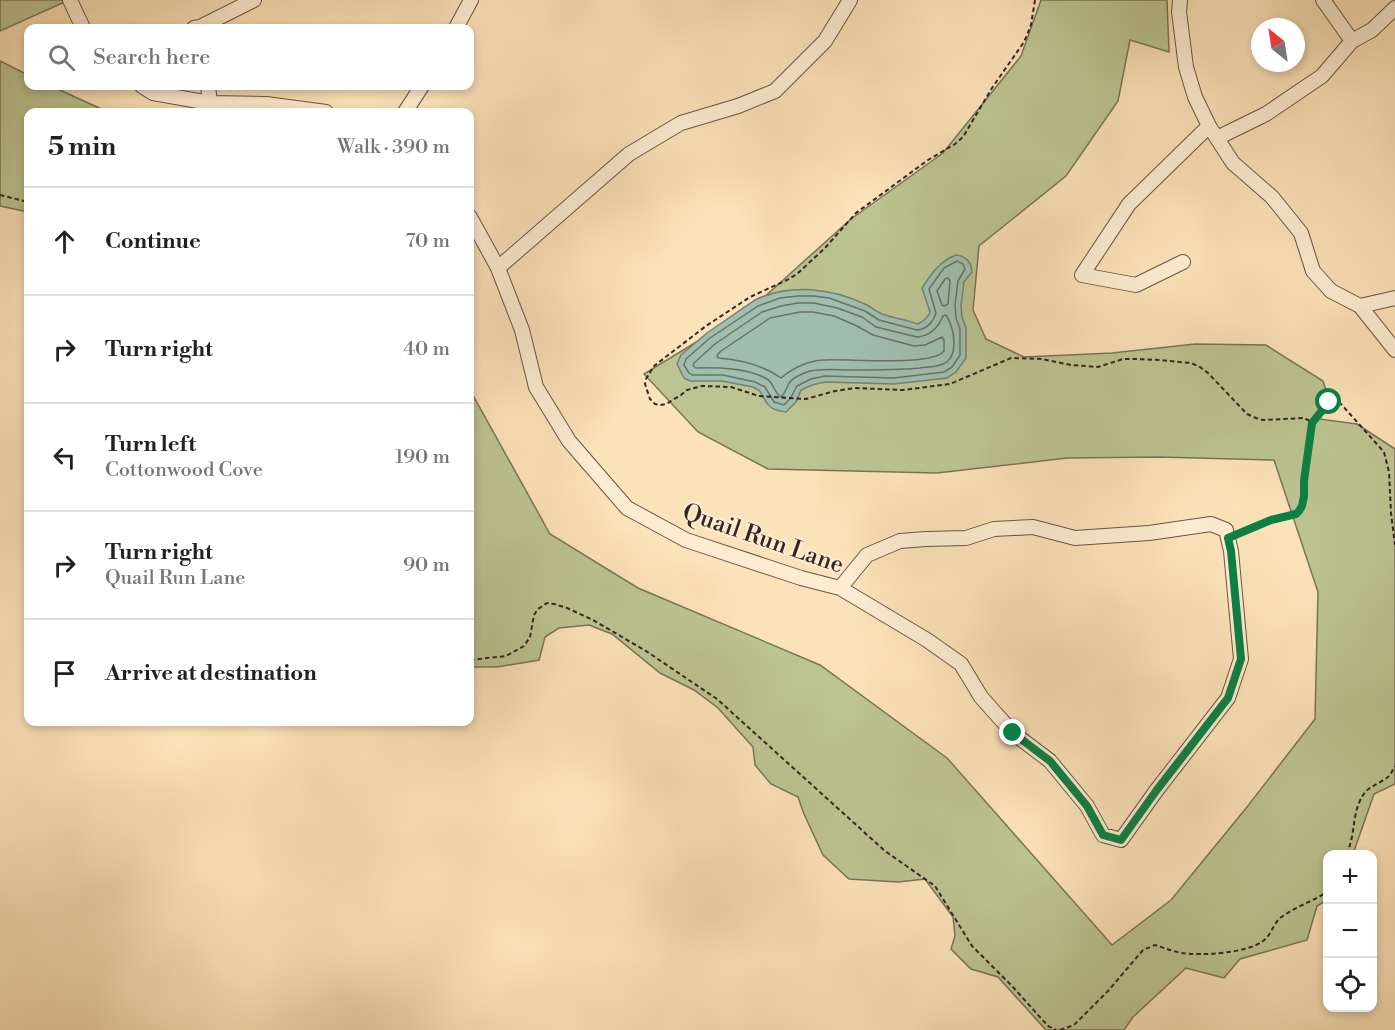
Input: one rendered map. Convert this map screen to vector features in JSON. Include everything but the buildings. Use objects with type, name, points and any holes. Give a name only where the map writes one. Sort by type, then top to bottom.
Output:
[{"type":"street","points":[[70,0],[80,24]]},
{"type":"street","points":[[206,24],[254,0]]},
{"type":"street","points":[[458,24],[471,0]]},
{"type":"street","points":[[498,268],[629,154],[681,123],[738,106],[775,90],[825,40],[850,0]]},
{"type":"street","points":[[1180,0],[1179,12],[1186,67],[1195,97],[1213,132],[1233,163],[1272,197],[1301,233],[1313,271],[1331,291],[1360,306],[1395,350]]},
{"type":"street","points":[[1323,0],[1352,41]]},
{"type":"street","points":[[1183,261],[1136,285],[1082,275],[1129,204],[1213,132],[1266,114],[1322,76],[1352,41],[1372,30],[1395,8]]},
{"type":"street","points":[[148,90],[153,93],[210,103],[266,104],[296,108]]},
{"type":"street","points":[[208,90],[210,103]]},
{"type":"street","points":[[408,108],[419,90]]},
{"type":"street","name":"Quail Run Lane","points":[[474,224],[498,268],[522,330],[536,387],[569,441],[627,508],[686,540],[801,578],[840,588],[927,640],[961,664],[981,697],[1013,733],[1050,761],[1087,806],[1103,835],[1121,840],[1228,698],[1241,659],[1228,538]]},
{"type":"street","points":[[1360,306],[1395,298]]},
{"type":"street","points":[[840,588],[867,555],[900,541],[966,538],[994,529],[1033,527],[1075,538],[1149,533],[1210,524],[1226,530],[1228,538]]},
{"type":"path","points":[[1035,0],[1031,25],[1024,42],[992,88],[963,137],[856,213],[825,248],[797,274],[750,297],[654,366],[645,384],[650,399],[655,404],[666,404],[687,390],[702,386],[731,387],[759,396],[806,399],[855,388],[903,390],[950,384],[1011,358],[1042,359],[1071,365],[1098,367],[1123,359],[1160,360],[1191,363],[1200,367],[1209,373],[1247,414],[1263,420],[1304,418],[1312,423]]},
{"type":"path","points":[[0,195],[24,201]]},
{"type":"path","points":[[1228,538],[1299,511],[1304,496],[1312,423],[1329,402],[1334,400],[1341,404],[1384,452],[1389,472],[1395,545]]},
{"type":"path","points":[[474,660],[506,656],[524,646],[530,637],[534,615],[547,603],[567,608],[592,620],[646,651],[717,699],[885,851],[935,886],[972,946],[1048,1026],[1056,1030]]},
{"type":"path","points":[[1349,850],[1358,804],[1365,792],[1389,775],[1395,766]]},
{"type":"path","points":[[1060,1030],[1074,1025],[1108,991],[1143,950],[1155,945],[1172,951],[1197,954],[1254,947],[1267,938],[1283,916],[1323,894]]},
{"type":"green space","points":[[0,0],[69,0],[0,31]]},
{"type":"green space","points":[[1041,0],[1167,0],[1169,52],[1130,40],[1118,101],[1066,176],[979,246],[973,310],[986,339],[1024,357],[1112,353],[1195,344],[1266,345],[1323,381],[1328,396],[1319,419],[1357,424],[1395,449],[1395,784],[1374,794],[1354,850],[1323,850],[1323,902],[1317,906],[1307,940],[1240,959],[1224,978],[1186,968],[1133,1017],[1124,1030],[1046,1030],[998,977],[971,969],[951,949],[955,936],[953,917],[925,879],[898,882],[849,879],[823,855],[798,797],[771,784],[755,765],[753,747],[718,708],[694,690],[660,673],[612,634],[589,625],[559,628],[545,637],[539,660],[497,667],[474,667],[474,397],[550,534],[638,588],[820,665],[947,758],[1112,945],[1171,900],[1315,719],[1318,592],[1274,460],[1159,457],[1067,458],[937,473],[768,469],[698,432],[644,374],[752,308],[851,219],[943,153],[1021,56]]},
{"type":"green space","points":[[0,61],[24,73],[24,90],[60,90],[99,108],[24,108],[24,211],[0,206]]},
{"type":"water","points":[[956,255],[967,260],[972,272],[964,282],[961,306],[966,328],[966,358],[956,372],[947,378],[894,384],[825,382],[801,390],[796,402],[786,412],[769,406],[760,391],[753,387],[722,381],[690,381],[684,378],[677,364],[681,355],[707,333],[755,300],[782,291],[825,291],[854,299],[882,314],[918,324],[926,319],[930,312],[922,288],[941,264]]},
{"type":"route","points":[[1013,733],[1050,761],[1087,806],[1103,835],[1121,840],[1228,698],[1241,659],[1228,538],[1299,511],[1304,496],[1312,423],[1329,402]]}]
